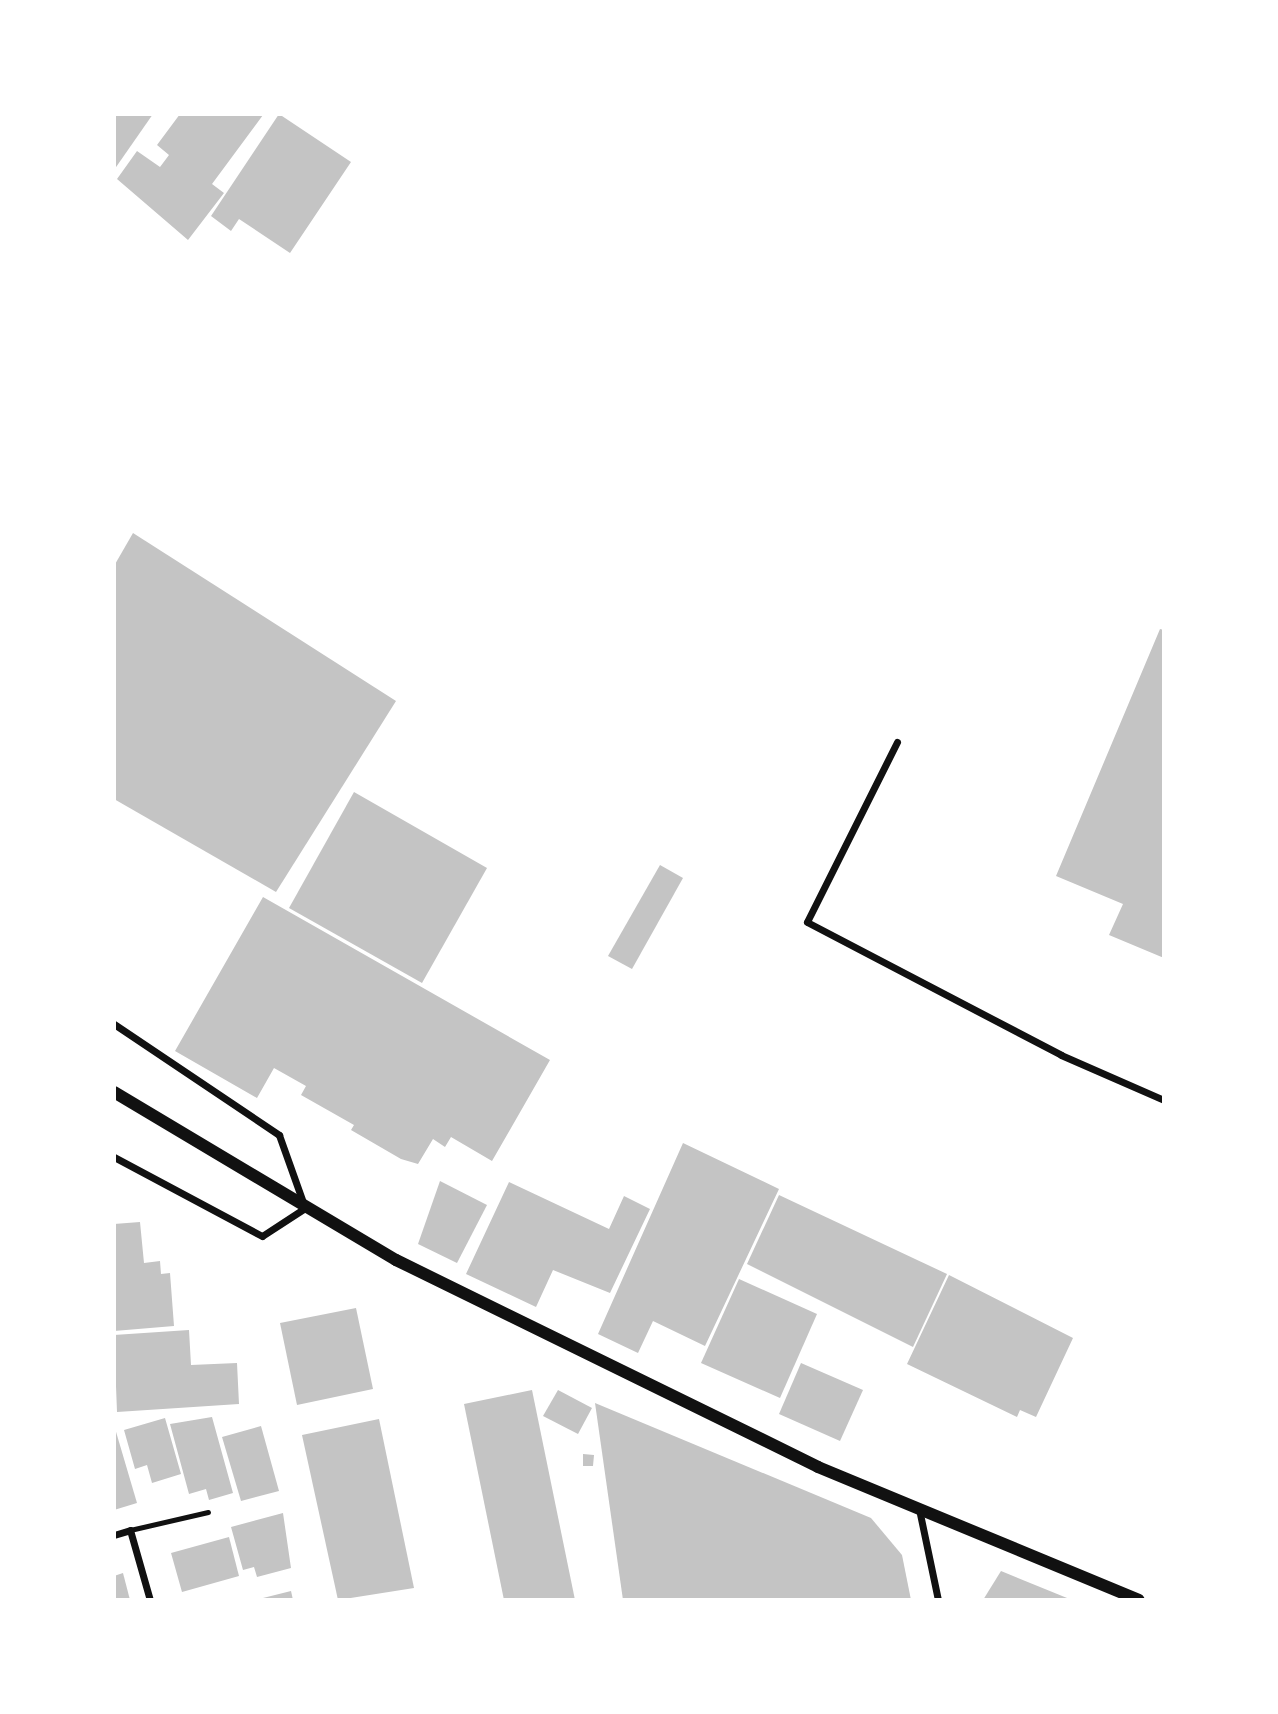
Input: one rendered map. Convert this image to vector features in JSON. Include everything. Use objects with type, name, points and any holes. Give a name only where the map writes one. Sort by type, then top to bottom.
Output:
[{"type":"street","points":[[897,742],[807,922],[1061,1055],[1164,1100]]},
{"type":"street","points":[[114,1024],[279,1135],[305,1208]]},
{"type":"street","points":[[114,1092],[305,1208],[793,1455],[1139,1600]]},
{"type":"street","points":[[114,1157],[262,1236],[305,1208]]},
{"type":"street","points":[[919,1509],[937,1600]]},
{"type":"street","points":[[114,1535],[130,1530],[150,1600]]},
{"type":"lane","points":[[130,1530],[208,1512]]},
{"type":"building","points":[[114,114],[153,114],[114,170]]},
{"type":"building","points":[[180,114],[263,115],[212,184],[224,193],[188,240],[117,179],[137,151],[160,167],[169,155],[157,145]]},
{"type":"building","points":[[279,114],[351,162],[290,253],[239,219],[231,231],[211,216]]},
{"type":"building","points":[[133,533],[396,701],[276,892],[114,799],[114,566]]},
{"type":"building","points":[[1160,629],[1164,630],[1164,958],[1109,935],[1123,904],[1056,876]]},
{"type":"building","points":[[354,792],[487,868],[422,983],[289,908]]},
{"type":"building","points":[[660,865],[683,878],[632,969],[608,956]]},
{"type":"building","points":[[263,897],[550,1060],[492,1161],[451,1137],[445,1147],[433,1139],[418,1164],[401,1159],[351,1130],[354,1125],[301,1095],[306,1086],[274,1068],[257,1098],[175,1051]]},
{"type":"building","points":[[683,1143],[779,1189],[705,1346],[653,1321],[638,1353],[598,1334]]},
{"type":"building","points":[[440,1181],[487,1205],[457,1263],[418,1244]]},
{"type":"building","points":[[509,1182],[609,1229],[624,1196],[650,1209],[610,1293],[553,1270],[536,1307],[466,1274]]},
{"type":"building","points":[[779,1195],[947,1274],[913,1347],[747,1264]]},
{"type":"building","points":[[140,1222],[144,1263],[160,1261],[161,1274],[170,1273],[174,1326],[114,1331],[114,1224]]},
{"type":"building","points":[[949,1275],[1073,1338],[1036,1417],[1020,1410],[1017,1417],[907,1364]]},
{"type":"building","points":[[739,1279],[817,1314],[780,1398],[701,1363]]},
{"type":"building","points":[[356,1308],[373,1389],[297,1405],[280,1323]]},
{"type":"building","points":[[189,1330],[191,1365],[237,1363],[239,1404],[117,1412],[114,1335]]},
{"type":"building","points":[[801,1363],[863,1390],[840,1441],[779,1414]]},
{"type":"building","points":[[532,1390],[575,1600],[504,1600],[464,1404]]},
{"type":"building","points":[[558,1390],[592,1408],[578,1434],[543,1416]]},
{"type":"building","points":[[595,1403],[871,1518],[902,1555],[911,1600],[623,1600]]},
{"type":"building","points":[[212,1417],[233,1493],[209,1500],[206,1489],[189,1494],[170,1424]]},
{"type":"building","points":[[165,1418],[181,1474],[152,1483],[147,1465],[135,1469],[124,1430]]},
{"type":"building","points":[[379,1419],[414,1588],[338,1600],[302,1435]]},
{"type":"building","points":[[114,1425],[137,1503],[114,1510]]},
{"type":"building","points":[[261,1426],[279,1491],[241,1501],[222,1437]]},
{"type":"building","points":[[583,1454],[594,1455],[593,1466],[583,1466]]},
{"type":"building","points":[[283,1513],[291,1568],[257,1577],[254,1567],[243,1570],[231,1527]]},
{"type":"building","points":[[229,1537],[239,1576],[182,1592],[171,1553]]},
{"type":"building","points":[[1001,1571],[1072,1600],[983,1600]]},
{"type":"building","points":[[123,1573],[130,1600],[114,1600],[114,1576]]},
{"type":"building","points":[[291,1591],[293,1600],[259,1599]]}]
